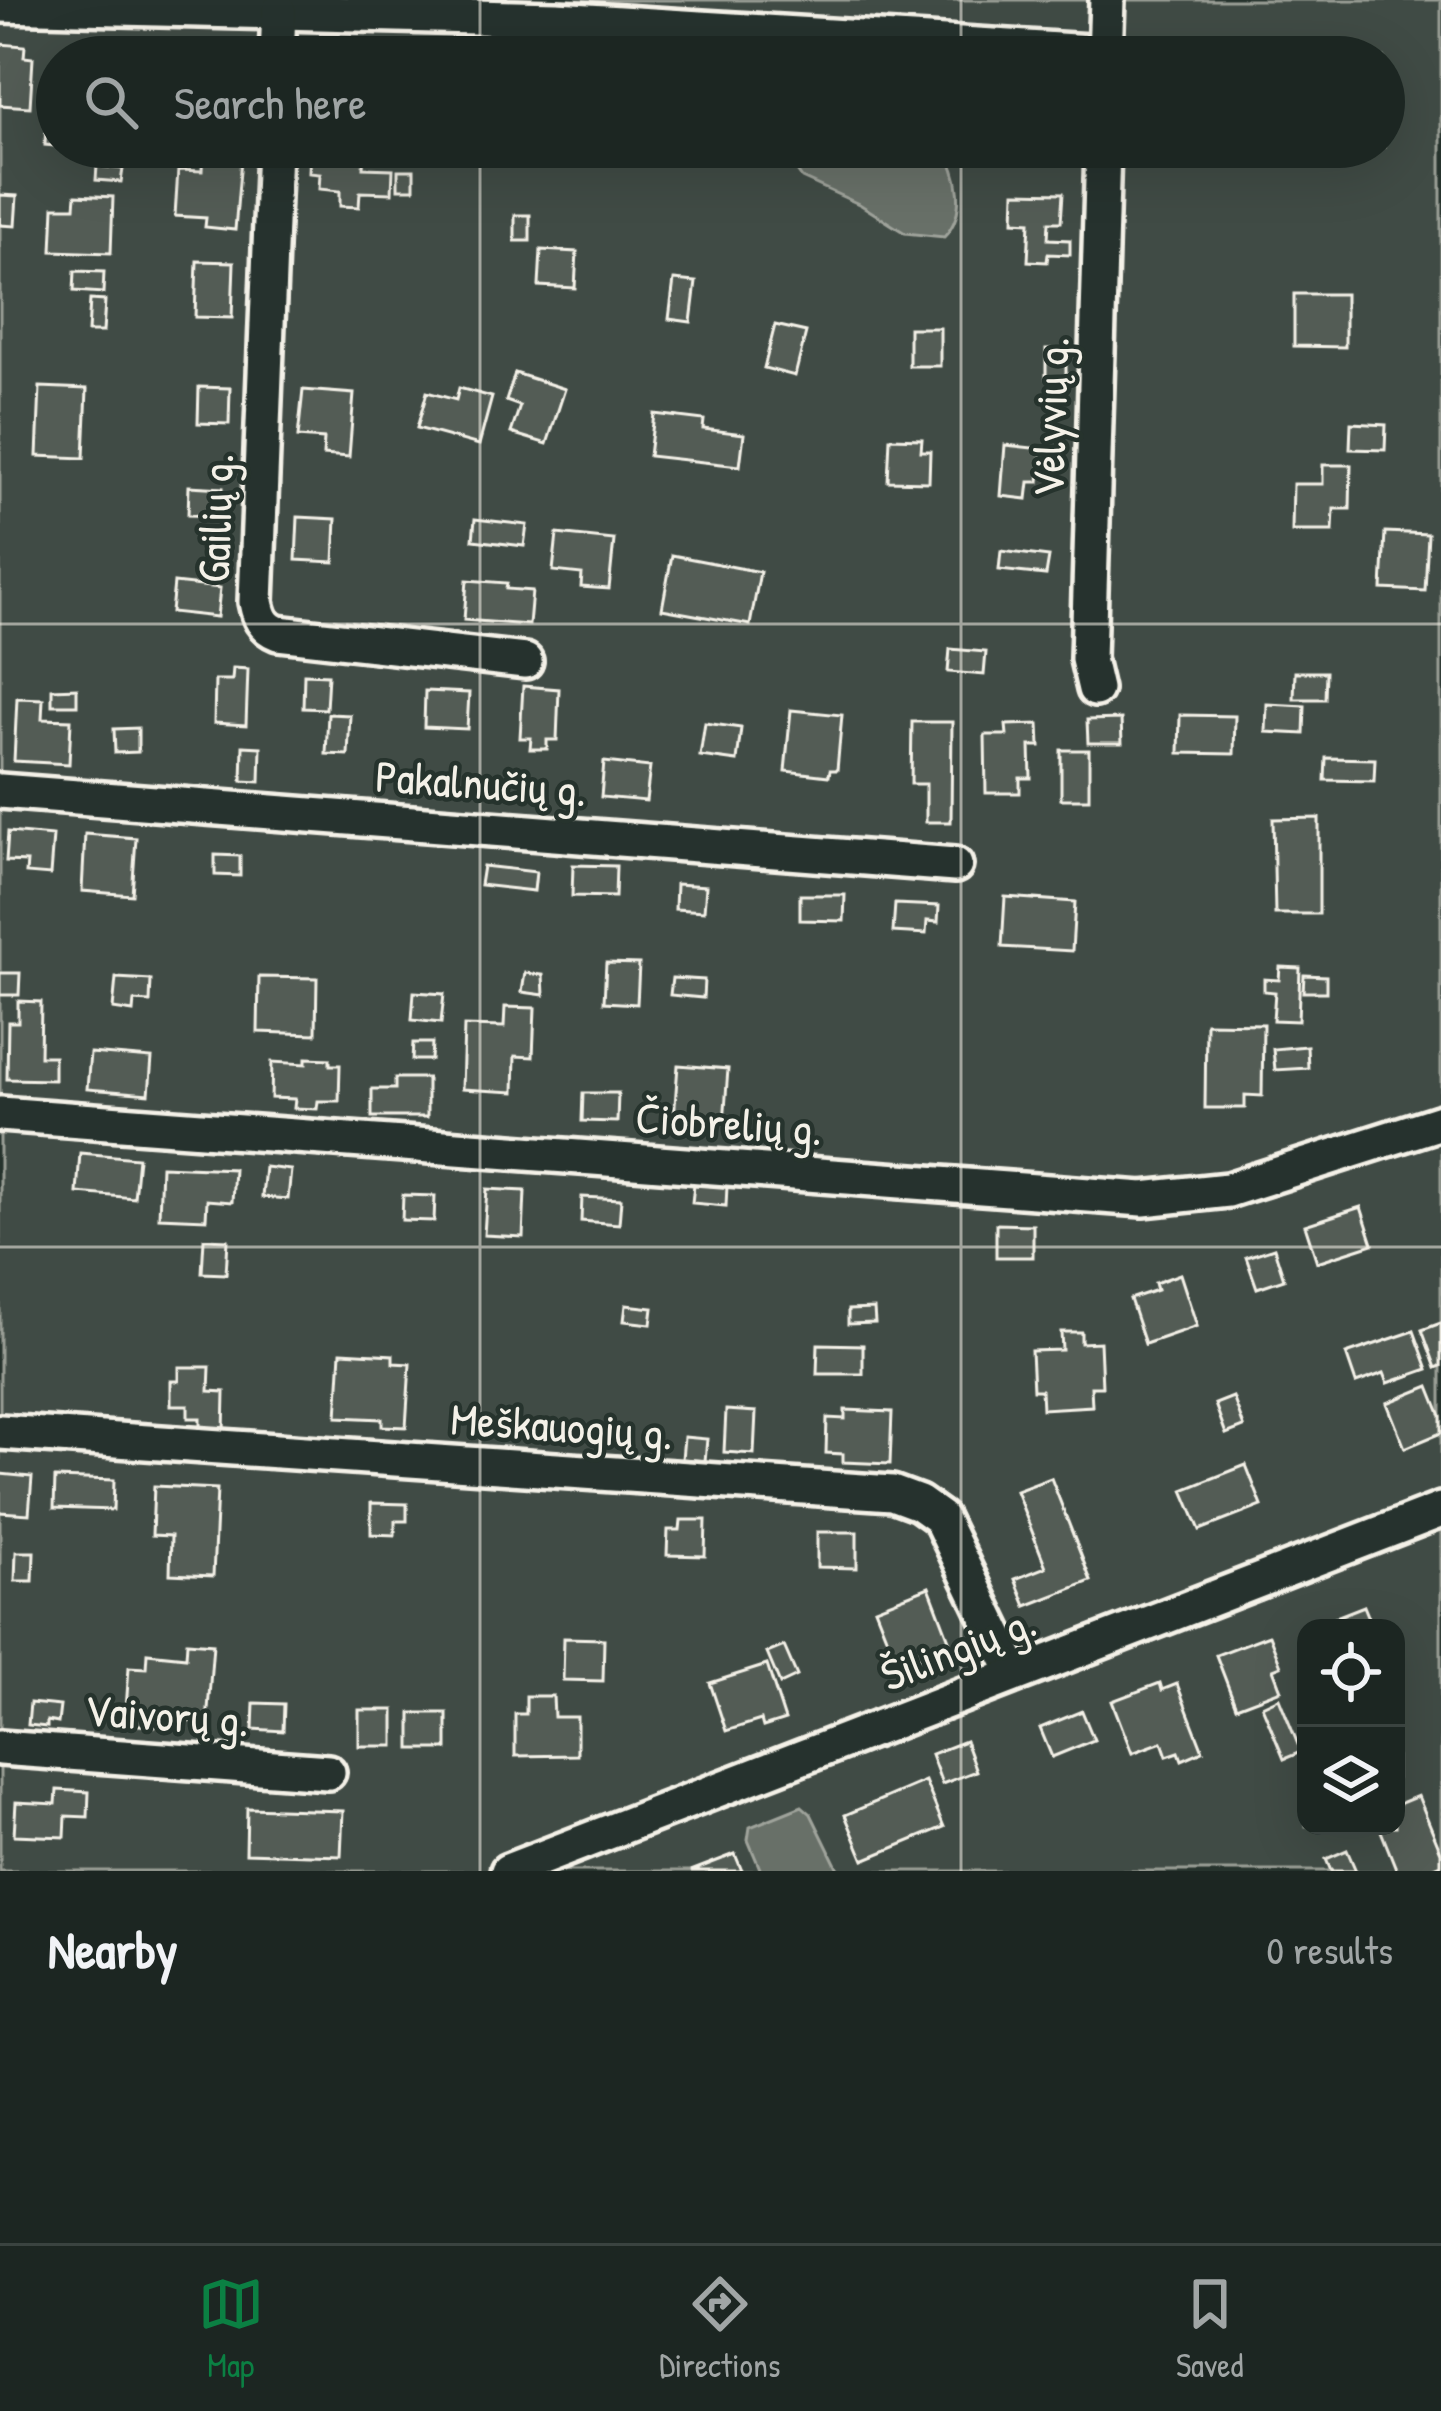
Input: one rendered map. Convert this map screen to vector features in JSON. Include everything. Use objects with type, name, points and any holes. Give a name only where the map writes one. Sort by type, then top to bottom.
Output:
[{"type":"street","points":[[1106,36],[1107,0]]},
{"type":"street","points":[[0,4],[556,9],[879,36]]},
{"type":"street","points":[[257,6],[269,36]]},
{"type":"street","name":"Gailių g.","points":[[273,168],[259,615],[266,628],[278,633],[525,661]]},
{"type":"street","name":"Vėlyvių g.","points":[[1095,689],[1088,659],[1102,168]]},
{"type":"street","name":"Pakalnučių g.","points":[[0,791],[955,865]]},
{"type":"street","name":"Čiobrelių g.","points":[[0,1114],[1143,1199],[1228,1190],[1441,1122]]},
{"type":"street","name":"Meškauogių g.","points":[[0,1432],[892,1493],[919,1503],[940,1518],[1015,1674]]},
{"type":"street","name":"Šilingių g.","points":[[508,1871],[1441,1510]]},
{"type":"street","name":"Vaivorų g.","points":[[0,1748],[328,1772]]},
{"type":"shaded area","points":[[0,0],[1441,0],[1441,1871],[0,1871]]},
{"type":"shaded area","points":[[795,168],[952,168],[958,193],[956,216],[944,237],[905,233],[861,205],[802,178]]},
{"type":"shaded area","points":[[802,1806],[811,1814],[839,1871],[761,1871],[748,1840],[750,1827]]},
{"type":"building","points":[[0,44],[25,46],[24,57],[33,58],[30,107],[0,105]]},
{"type":"building","points":[[97,168],[123,169],[121,182],[96,180]]},
{"type":"building","points":[[240,168],[235,230],[205,227],[206,218],[175,216],[178,170]]},
{"type":"building","points":[[309,168],[393,169],[392,193],[360,192],[359,207],[340,206],[340,191],[319,189],[320,174],[309,173]]},
{"type":"building","points":[[398,170],[414,170],[414,189],[398,189]]},
{"type":"building","points":[[1015,192],[1063,193],[1061,222],[1049,222],[1048,239],[1070,240],[1070,255],[1048,254],[1047,262],[1028,261],[1030,222],[1014,221]]},
{"type":"building","points":[[0,195],[17,196],[15,226],[0,225]]},
{"type":"building","points":[[76,195],[113,197],[111,253],[52,251],[54,207],[75,207]]},
{"type":"building","points":[[515,215],[530,215],[530,241],[515,241]]},
{"type":"building","points":[[541,250],[577,252],[575,288],[539,286]]},
{"type":"building","points":[[197,261],[234,262],[232,318],[195,317]]},
{"type":"building","points":[[75,271],[104,272],[103,293],[74,291]]},
{"type":"building","points":[[674,280],[696,282],[691,322],[669,319]]},
{"type":"building","points":[[1294,294],[1345,294],[1345,347],[1294,346]]},
{"type":"building","points":[[90,300],[105,301],[103,332],[88,332]]},
{"type":"building","points":[[775,325],[806,332],[795,376],[764,368]]},
{"type":"building","points":[[909,328],[940,328],[940,366],[909,366]]},
{"type":"building","points":[[1046,349],[1066,349],[1066,378],[1046,378]]},
{"type":"building","points":[[515,373],[565,389],[547,444],[511,433],[520,406],[506,401]]},
{"type":"building","points":[[40,387],[87,389],[84,458],[37,456]]},
{"type":"building","points":[[199,387],[230,388],[229,424],[198,423]]},
{"type":"building","points":[[459,388],[492,397],[479,445],[417,428],[427,392],[456,400]]},
{"type":"building","points":[[303,390],[354,394],[349,457],[323,455],[324,439],[298,437]]},
{"type":"building","points":[[654,414],[704,420],[703,429],[744,434],[740,466],[649,456]]},
{"type":"building","points":[[1351,423],[1386,425],[1385,450],[1350,449]]},
{"type":"building","points":[[890,438],[922,439],[921,451],[930,451],[929,482],[888,481]]},
{"type":"building","points":[[1005,445],[1042,449],[1039,482],[1029,482],[1027,499],[1001,496]]},
{"type":"building","points":[[1323,465],[1351,465],[1350,509],[1334,509],[1333,531],[1292,531],[1293,484],[1323,484]]},
{"type":"building","points":[[189,486],[223,488],[222,516],[188,515]]},
{"type":"building","points":[[298,517],[336,519],[334,562],[296,560]]},
{"type":"building","points":[[475,519],[527,525],[524,546],[473,540]]},
{"type":"building","points":[[1385,532],[1428,534],[1425,591],[1382,589]]},
{"type":"building","points":[[557,534],[614,540],[609,589],[581,587],[582,574],[553,571]]},
{"type":"building","points":[[1001,551],[1049,557],[1046,575],[999,570]]},
{"type":"building","points":[[672,555],[760,572],[750,625],[662,609]]},
{"type":"building","points":[[467,580],[507,583],[506,589],[532,591],[529,625],[464,620]]},
{"type":"building","points":[[174,583],[220,588],[217,617],[171,612]]},
{"type":"building","points":[[950,649],[986,652],[984,675],[948,672]]},
{"type":"building","points":[[233,668],[248,669],[246,725],[214,723],[215,680],[232,680]]},
{"type":"building","points":[[1295,672],[1326,672],[1325,699],[1294,699]]},
{"type":"building","points":[[304,674],[328,675],[326,709],[303,708]]},
{"type":"building","points":[[523,686],[559,689],[557,740],[547,740],[547,749],[530,749],[531,738],[520,738]]},
{"type":"building","points":[[77,688],[77,705],[52,705],[52,689]]},
{"type":"building","points":[[425,691],[469,693],[467,729],[424,727]]},
{"type":"building","points":[[17,698],[43,699],[42,719],[71,720],[69,764],[14,761]]},
{"type":"building","points":[[1267,704],[1305,706],[1304,734],[1266,732]]},
{"type":"building","points":[[791,710],[842,715],[837,770],[830,770],[829,776],[785,771]]},
{"type":"building","points":[[328,714],[350,715],[348,755],[326,754]]},
{"type":"building","points":[[1180,715],[1235,716],[1234,754],[1179,753]]},
{"type":"building","points":[[1121,719],[1122,743],[1088,743],[1087,720]]},
{"type":"building","points":[[912,722],[952,722],[951,822],[926,822],[926,784],[911,784]]},
{"type":"building","points":[[705,723],[741,728],[737,761],[700,756]]},
{"type":"building","points":[[1039,724],[1040,746],[1030,746],[1031,778],[1020,778],[1020,793],[986,793],[985,735],[1007,735],[1006,725]]},
{"type":"building","points":[[138,728],[138,752],[115,753],[114,729]]},
{"type":"building","points":[[243,746],[261,747],[260,782],[242,781]]},
{"type":"building","points":[[1061,750],[1089,750],[1089,799],[1061,799]]},
{"type":"building","points":[[1326,758],[1375,759],[1374,781],[1325,780]]},
{"type":"building","points":[[604,762],[650,767],[646,801],[601,797]]},
{"type":"building","points":[[1319,818],[1319,914],[1275,914],[1273,819]]},
{"type":"building","points":[[8,832],[53,836],[50,875],[26,873],[27,862],[6,861]]},
{"type":"building","points":[[85,834],[136,838],[132,895],[82,891]]},
{"type":"building","points":[[215,855],[240,856],[240,876],[215,875]]},
{"type":"building","points":[[573,865],[616,866],[615,897],[572,896]]},
{"type":"building","points":[[483,866],[536,872],[534,891],[480,885]]},
{"type":"building","points":[[676,884],[706,886],[704,911],[675,909]]},
{"type":"building","points":[[800,895],[845,895],[844,921],[800,920]]},
{"type":"building","points":[[1005,897],[1075,902],[1072,951],[1002,947]]},
{"type":"building","points":[[895,904],[939,906],[938,922],[927,921],[926,934],[893,932]]},
{"type":"building","points":[[606,963],[639,964],[637,1004],[604,1002]]},
{"type":"building","points":[[1280,967],[1300,968],[1298,1021],[1273,1020],[1275,992],[1264,991],[1264,979],[1279,980]]},
{"type":"building","points":[[0,973],[20,973],[19,995],[0,995]]},
{"type":"building","points":[[525,973],[543,975],[544,995],[522,992]]},
{"type":"building","points":[[1304,975],[1326,976],[1326,992],[1303,992]]},
{"type":"building","points":[[259,977],[317,978],[316,1034],[258,1032]]},
{"type":"building","points":[[116,978],[151,980],[150,1002],[134,1001],[133,1012],[113,1009]]},
{"type":"building","points":[[672,978],[704,980],[703,998],[670,995]]},
{"type":"building","points":[[414,992],[444,994],[441,1023],[412,1020]]},
{"type":"building","points":[[18,1001],[41,1002],[40,1056],[54,1056],[54,1080],[7,1079],[8,1022],[18,1022]]},
{"type":"building","points":[[505,1007],[535,1008],[533,1057],[515,1056],[514,1092],[462,1089],[464,1026],[504,1027]]},
{"type":"building","points":[[1206,1023],[1263,1024],[1262,1096],[1245,1095],[1245,1108],[1205,1108]]},
{"type":"building","points":[[413,1043],[432,1043],[431,1060],[412,1060]]},
{"type":"building","points":[[1307,1046],[1308,1068],[1275,1070],[1273,1049]]},
{"type":"building","points":[[90,1053],[152,1058],[149,1094],[87,1089]]},
{"type":"building","points":[[306,1058],[330,1059],[330,1065],[340,1065],[339,1101],[318,1101],[317,1109],[294,1108],[295,1099],[271,1098],[272,1062],[306,1064]]},
{"type":"building","points":[[678,1065],[728,1069],[724,1123],[674,1119]]},
{"type":"building","points":[[395,1078],[427,1078],[427,1117],[372,1117],[372,1089],[395,1089]]},
{"type":"building","points":[[583,1093],[618,1093],[617,1122],[582,1121]]},
{"type":"building","points":[[80,1153],[138,1158],[134,1198],[77,1193]]},
{"type":"building","points":[[161,1166],[234,1169],[232,1202],[207,1200],[206,1219],[159,1217]]},
{"type":"building","points":[[265,1167],[291,1170],[288,1199],[262,1197]]},
{"type":"building","points":[[694,1184],[727,1186],[726,1206],[692,1203]]},
{"type":"building","points":[[487,1189],[525,1191],[523,1237],[484,1235]]},
{"type":"building","points":[[403,1195],[435,1196],[434,1221],[402,1220]]},
{"type":"building","points":[[582,1197],[621,1199],[619,1224],[581,1221]]},
{"type":"building","points":[[1361,1207],[1373,1244],[1317,1262],[1305,1225]]},
{"type":"building","points":[[996,1224],[1033,1225],[1033,1257],[996,1257]]},
{"type":"building","points":[[204,1239],[228,1240],[226,1274],[202,1273]]},
{"type":"building","points":[[1274,1248],[1284,1279],[1257,1288],[1246,1257]]},
{"type":"building","points":[[1180,1274],[1197,1326],[1145,1344],[1130,1299],[1157,1290],[1155,1283]]},
{"type":"building","points":[[626,1305],[653,1308],[651,1324],[624,1321]]},
{"type":"building","points":[[874,1309],[875,1323],[848,1324],[848,1310]]},
{"type":"building","points":[[1441,1323],[1441,1366],[1436,1368],[1422,1330]]},
{"type":"building","points":[[1414,1331],[1428,1369],[1388,1383],[1384,1373],[1356,1383],[1346,1354]]},
{"type":"building","points":[[1061,1332],[1081,1332],[1081,1343],[1100,1342],[1102,1387],[1091,1387],[1092,1406],[1042,1409],[1041,1390],[1033,1390],[1031,1351],[1062,1350]]},
{"type":"building","points":[[818,1344],[863,1345],[863,1374],[817,1374]]},
{"type":"building","points":[[341,1352],[393,1355],[393,1363],[410,1364],[406,1427],[382,1426],[382,1419],[337,1417]]},
{"type":"building","points":[[179,1367],[210,1367],[209,1391],[225,1392],[224,1433],[200,1433],[200,1418],[188,1418],[188,1405],[171,1405],[171,1381],[179,1381]]},
{"type":"building","points":[[1429,1386],[1441,1416],[1441,1433],[1405,1448],[1387,1403]]},
{"type":"building","points":[[1233,1397],[1244,1427],[1226,1434],[1215,1404]]},
{"type":"building","points":[[726,1410],[756,1412],[754,1454],[724,1452]]},
{"type":"building","points":[[845,1410],[892,1412],[890,1464],[843,1462],[843,1454],[826,1453],[827,1418],[845,1419]]},
{"type":"building","points":[[684,1437],[707,1439],[705,1461],[682,1459]]},
{"type":"building","points":[[1246,1465],[1262,1506],[1200,1530],[1183,1490]]},
{"type":"building","points":[[0,1474],[32,1477],[29,1514],[0,1512]]},
{"type":"building","points":[[55,1478],[114,1480],[113,1510],[54,1508]]},
{"type":"building","points":[[1051,1478],[1091,1581],[1026,1606],[1015,1579],[1046,1567],[1016,1491]]},
{"type":"building","points":[[154,1486],[217,1489],[213,1576],[170,1574],[171,1536],[152,1535]]},
{"type":"building","points":[[371,1503],[407,1504],[407,1521],[395,1521],[395,1535],[371,1534]]},
{"type":"building","points":[[681,1520],[706,1520],[705,1556],[667,1555],[668,1530],[680,1530]]},
{"type":"building","points":[[817,1532],[857,1532],[857,1568],[817,1567]]},
{"type":"building","points":[[16,1552],[34,1552],[33,1581],[15,1581]]},
{"type":"building","points":[[929,1587],[951,1645],[898,1666],[875,1608]]},
{"type":"building","points":[[1364,1606],[1369,1619],[1331,1619]]},
{"type":"building","points":[[1269,1635],[1281,1666],[1273,1669],[1281,1690],[1236,1707],[1216,1655]]},
{"type":"building","points":[[564,1638],[604,1639],[603,1681],[563,1680]]},
{"type":"building","points":[[187,1642],[213,1644],[207,1723],[125,1724],[129,1667],[146,1668],[147,1653],[186,1657]]},
{"type":"building","points":[[784,1646],[797,1676],[780,1684],[767,1653]]},
{"type":"building","points":[[767,1665],[785,1720],[763,1727],[761,1720],[726,1731],[710,1683]]},
{"type":"building","points":[[1160,1683],[1162,1690],[1177,1684],[1203,1751],[1182,1760],[1179,1752],[1167,1756],[1162,1742],[1132,1753],[1112,1701]]},
{"type":"building","points":[[526,1696],[553,1696],[554,1717],[577,1717],[577,1755],[515,1756],[515,1714],[526,1714]]},
{"type":"building","points":[[1279,1698],[1297,1754],[1284,1759],[1262,1706]]},
{"type":"building","points":[[30,1703],[60,1706],[58,1723],[28,1725]]},
{"type":"building","points":[[254,1703],[284,1704],[283,1731],[253,1729]]},
{"type":"building","points":[[359,1710],[394,1710],[394,1746],[359,1746]]},
{"type":"building","points":[[1082,1711],[1094,1740],[1052,1757],[1040,1728]]},
{"type":"building","points":[[411,1713],[447,1713],[447,1749],[411,1749]]},
{"type":"building","points":[[965,1741],[976,1771],[942,1784],[931,1754]]},
{"type":"building","points":[[925,1781],[944,1827],[864,1860],[845,1815]]},
{"type":"building","points":[[57,1790],[89,1792],[88,1817],[66,1816],[65,1837],[14,1835],[16,1802],[56,1804]]},
{"type":"building","points":[[1418,1796],[1441,1852],[1441,1864],[1425,1871],[1397,1871],[1383,1835],[1405,1835],[1405,1801]]},
{"type":"building","points":[[247,1808],[343,1811],[341,1856],[246,1853]]},
{"type":"building","points":[[1347,1850],[1356,1871],[1331,1871],[1326,1859]]},
{"type":"building","points":[[735,1854],[742,1871],[691,1871]]}]
